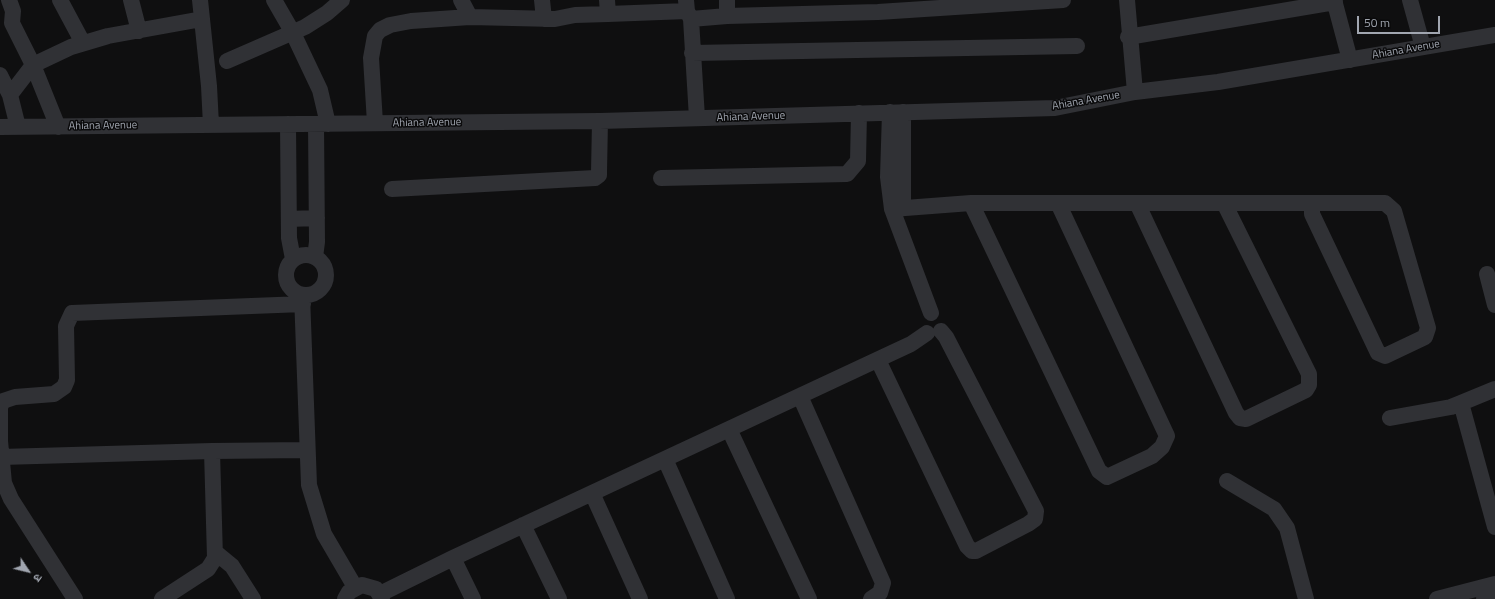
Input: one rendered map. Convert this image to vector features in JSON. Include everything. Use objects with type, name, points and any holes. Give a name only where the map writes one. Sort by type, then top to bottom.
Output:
[{"type":"street","points":[[9,0],[13,11],[12,23],[33,65],[58,127]]},
{"type":"street","points":[[60,0],[83,43]]},
{"type":"street","points":[[131,0],[139,31]]},
{"type":"street","points":[[200,0],[211,125]]},
{"type":"street","points":[[274,0],[293,33],[320,90],[322,124],[315,257]]},
{"type":"street","points":[[227,62],[293,33],[326,13],[342,0]]},
{"type":"street","points":[[461,0],[470,17]]},
{"type":"street","points":[[542,0],[544,19]]},
{"type":"street","points":[[375,123],[371,58],[376,36],[380,30],[390,25],[411,21],[470,17],[555,19],[575,7],[645,7],[688,10],[1063,0]]},
{"type":"street","points":[[1127,0],[1129,37],[1135,92]]},
{"type":"street","points":[[1410,0],[1423,47]]},
{"type":"street","points":[[1129,37],[1334,1],[1350,60]]},
{"type":"street","points":[[688,10],[697,118]]},
{"type":"street","points":[[10,95],[33,65],[83,43],[202,19]]},
{"type":"street","name":"Ahiana Avenue","points":[[0,127],[600,121],[1055,108],[1135,92],[1218,82],[1495,35]]},
{"type":"street","points":[[692,53],[1077,46]]},
{"type":"street","points":[[0,75],[10,95],[18,127]]},
{"type":"street","points":[[75,599],[2,483],[0,407],[3,401],[15,397],[54,394],[59,392],[67,380],[66,326],[72,313],[302,300],[318,291],[323,285],[326,277],[322,262],[308,254],[300,256],[293,260],[287,267],[286,276],[288,284],[302,300],[306,450],[309,484],[324,534],[350,593],[369,586],[381,597],[454,558],[878,360],[943,327],[942,318],[935,313],[931,313],[888,177],[897,112]]},
{"type":"street","points":[[661,178],[847,174],[858,161],[859,114]]},
{"type":"street","points":[[392,189],[595,178],[599,175],[600,121]]},
{"type":"street","points":[[288,124],[289,238],[293,260]]},
{"type":"street","points":[[898,208],[971,203],[1058,203],[1138,203],[1224,203],[1312,203],[1385,203],[1392,209],[1428,328],[1425,337],[1385,356],[1378,353],[1312,214],[1312,203]]},
{"type":"street","points":[[971,203],[1099,471],[1107,477],[1152,456],[1162,447],[1167,436],[1058,203]]},
{"type":"street","points":[[1138,203],[1236,413],[1240,418],[1246,419],[1306,390],[1309,385],[1309,374],[1224,203]]},
{"type":"street","points":[[289,219],[317,218]]},
{"type":"street","points":[[1487,274],[1495,305]]},
{"type":"street","points":[[878,360],[967,546],[972,551],[976,552],[1028,524],[1035,518],[1036,511],[946,337],[934,332]]},
{"type":"street","points":[[1390,418],[1451,407],[1495,389]]},
{"type":"street","points":[[800,396],[883,583],[880,592],[871,599]]},
{"type":"street","points":[[1461,403],[1495,527]]},
{"type":"street","points":[[729,429],[810,599]]},
{"type":"street","points":[[1,457],[306,450]]},
{"type":"street","points":[[162,599],[208,569],[215,558],[212,451]]},
{"type":"street","points":[[665,459],[727,599]]},
{"type":"street","points":[[1227,481],[1274,509],[1287,528],[1306,599]]},
{"type":"street","points":[[592,493],[640,599]]},
{"type":"street","points":[[523,526],[559,599]]},
{"type":"street","points":[[215,552],[232,566],[253,599]]},
{"type":"street","points":[[454,558],[473,599]]},
{"type":"street","points":[[1437,599],[1495,584]]},
{"type":"street","points":[[1484,599],[1495,596]]}]
